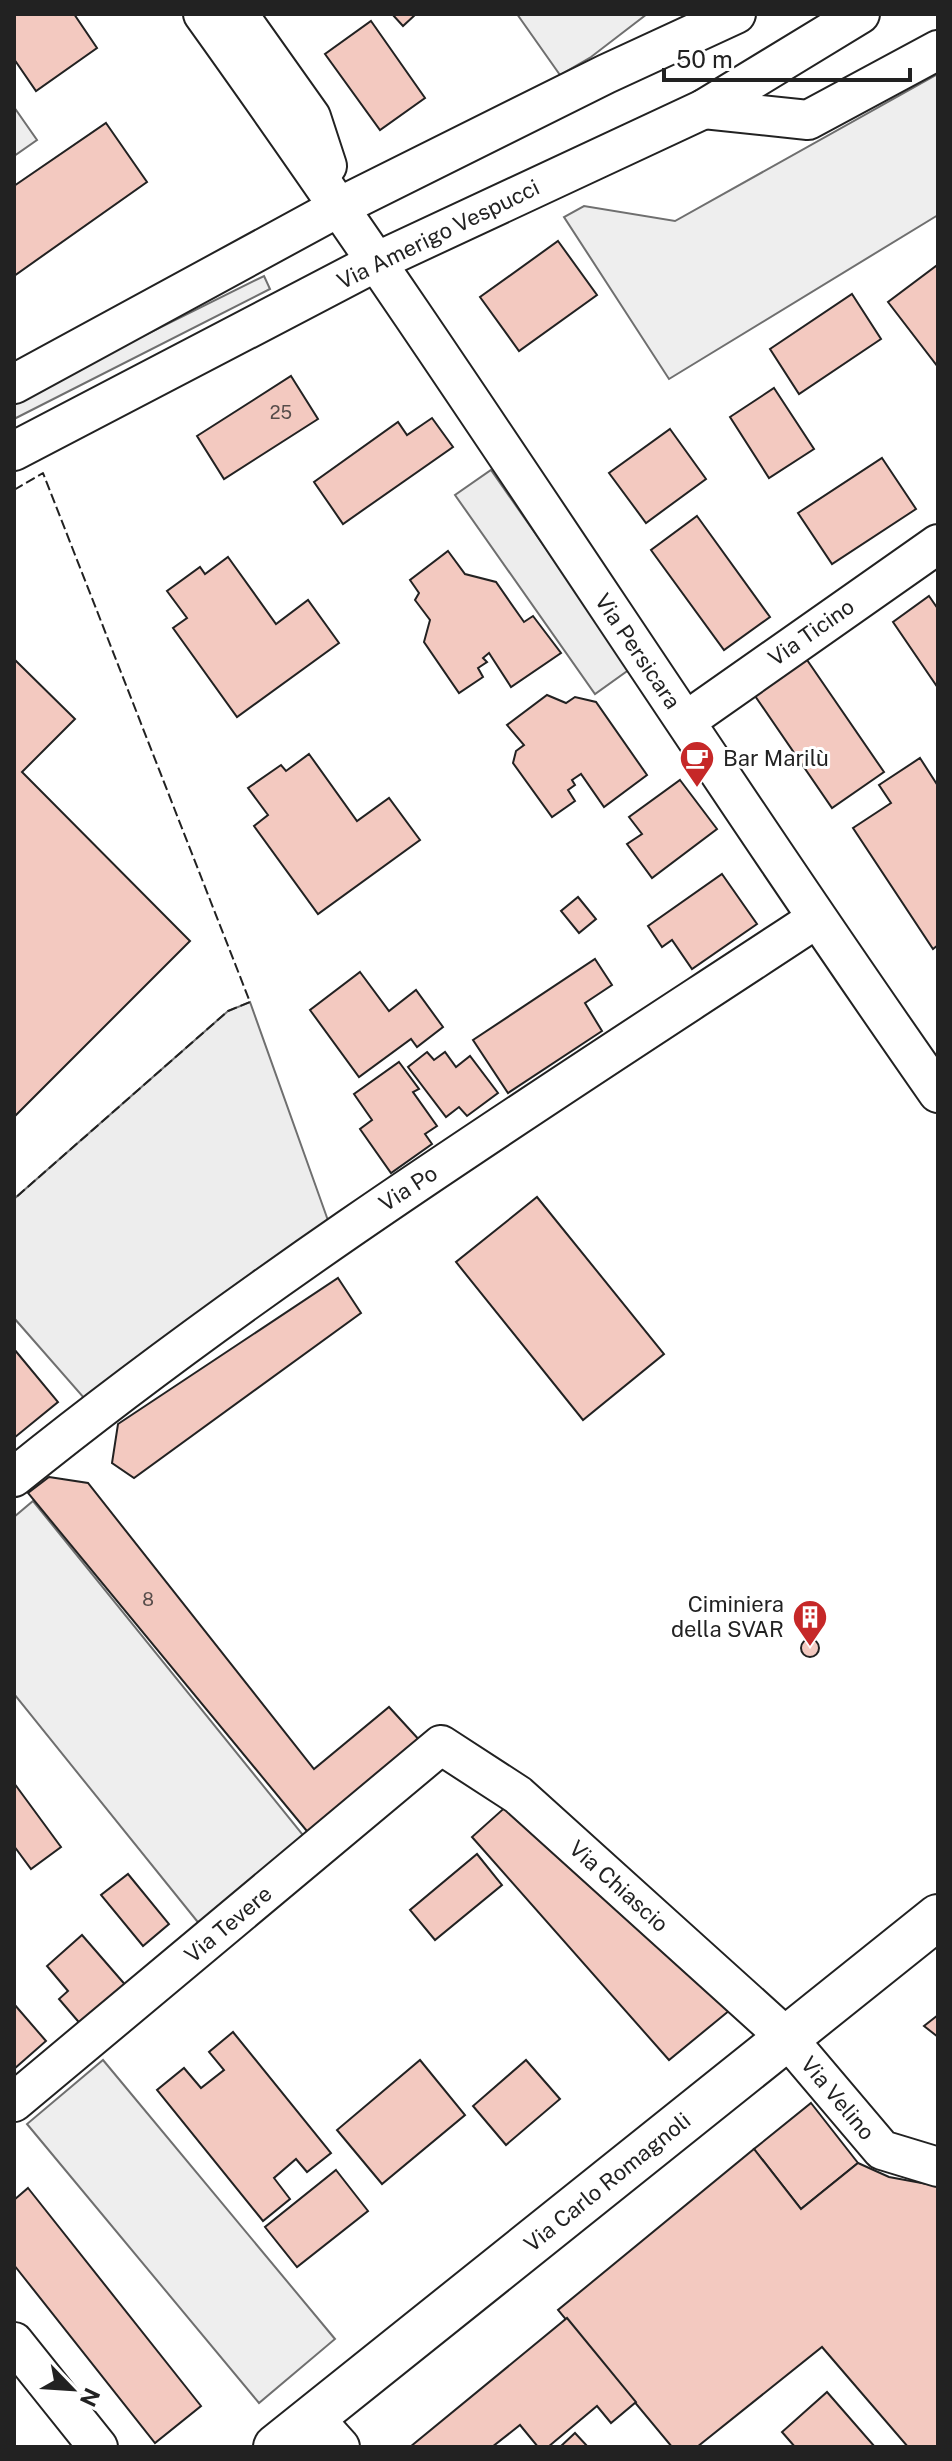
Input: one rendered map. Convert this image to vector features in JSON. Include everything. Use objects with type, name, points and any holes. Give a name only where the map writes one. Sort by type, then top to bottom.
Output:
[{"type":"main road","name":"Via Carlo Romagnoli","points":[[301,2439],[938,1917]]},
{"type":"street","points":[[203,14],[341,206]]},
{"type":"street","points":[[238,14],[311,117],[341,206]]},
{"type":"street","points":[[606,74],[676,14]]},
{"type":"street","points":[[14,384],[341,206],[606,74],[736,14]]},
{"type":"street","name":"Via Amerigo Vespucci","points":[[14,451],[376,262],[704,109],[860,14]]},
{"type":"street","points":[[704,109],[808,120],[938,50]]},
{"type":"street","name":"Via Persicara","points":[[341,206],[816,919],[938,1093]]},
{"type":"street","name":"Via Ticino","points":[[686,721],[938,544]]},
{"type":"street","name":"Via Po","points":[[14,1477],[114,1396],[341,1233],[816,919]]},
{"type":"street","name":"Via Chiascio","points":[[441,1745],[518,1795],[787,2038]]},
{"type":"street","name":"Via Tevere","points":[[14,2102],[441,1745]]},
{"type":"street","name":"Via Velino","points":[[787,2038],[882,2150],[938,2167]]},
{"type":"street","points":[[14,2342],[98,2447]]},
{"type":"shaded area","points":[[517,14],[647,14],[591,57],[560,75]]},
{"type":"shaded area","points":[[938,74],[938,215],[669,379],[564,217],[584,206],[675,221]]},
{"type":"shaded area","points":[[14,107],[37,140],[14,156]]},
{"type":"shaded area","points":[[264,276],[270,289],[14,419],[14,400]]},
{"type":"shaded area","points":[[491,470],[630,669],[595,694],[455,495]]},
{"type":"shaded area","points":[[250,1002],[330,1226],[84,1398],[14,1318],[14,1199],[228,1011]]},
{"type":"shaded area","points":[[33,1501],[307,1840],[201,1926],[14,1694],[14,1517]]},
{"type":"shaded area","points":[[103,2060],[335,2339],[259,2403],[27,2124]]},
{"type":"building","points":[[14,14],[74,14],[97,48],[36,91],[14,59]]},
{"type":"building","points":[[392,14],[416,14],[403,26]]},
{"type":"building","points":[[371,21],[425,98],[380,130],[325,54]]},
{"type":"building","points":[[106,123],[147,182],[14,276],[14,186]]},
{"type":"building","points":[[558,241],[597,295],[519,351],[480,297]]},
{"type":"building","points":[[936,266],[938,269],[938,367],[888,302]]},
{"type":"building","points":[[852,294],[881,339],[799,394],[770,349]]},
{"type":"building","points":[[291,376],[318,419],[224,479],[197,436]]},
{"type":"building","points":[[774,388],[814,449],[769,478],[730,417]]},
{"type":"building","points":[[432,418],[453,447],[343,524],[314,482],[398,422],[407,435]]},
{"type":"building","points":[[670,429],[706,479],[646,523],[609,473]]},
{"type":"building","points":[[882,458],[916,509],[832,564],[798,513]]},
{"type":"building","points":[[697,516],[770,617],[724,650],[651,550]]},
{"type":"building","points":[[448,551],[465,574],[496,582],[524,622],[533,616],[561,653],[511,687],[489,653],[483,658],[487,662],[478,668],[483,677],[459,693],[424,642],[430,620],[415,600],[419,593],[410,580]]},
{"type":"building","points":[[228,557],[276,624],[308,600],[339,643],[237,717],[173,628],[187,618],[167,591],[200,567],[205,574]]},
{"type":"building","points":[[929,596],[938,609],[938,688],[893,622]]},
{"type":"building","points":[[805,657],[884,772],[832,808],[753,693]]},
{"type":"building","points":[[14,659],[75,719],[22,772],[190,941],[14,1117]]},
{"type":"building","points":[[547,695],[566,703],[575,697],[596,702],[647,775],[604,807],[581,774],[572,780],[575,785],[568,790],[575,801],[552,817],[513,763],[516,751],[524,745],[507,725]]},
{"type":"building","points":[[309,754],[357,821],[389,798],[420,840],[318,914],[254,826],[268,815],[248,788],[281,765],[286,771]]},
{"type":"building","points":[[920,758],[938,786],[938,945],[933,949],[853,828],[891,803],[879,785]]},
{"type":"building","points":[[680,780],[717,829],[652,878],[627,844],[642,834],[629,817]]},
{"type":"building","points":[[722,874],[757,924],[692,969],[672,940],[662,947],[648,926]]},
{"type":"building","points":[[578,897],[596,919],[579,933],[561,911]]},
{"type":"building","points":[[595,959],[612,985],[585,1003],[602,1031],[508,1093],[473,1040]]},
{"type":"building","points":[[360,972],[389,1011],[416,990],[443,1027],[417,1047],[411,1039],[359,1077],[310,1010]]},
{"type":"building","points":[[427,1052],[434,1060],[445,1052],[456,1067],[470,1056],[498,1093],[467,1116],[459,1107],[446,1117],[408,1067]]},
{"type":"building","points":[[399,1062],[419,1089],[413,1092],[437,1126],[425,1134],[432,1144],[391,1173],[360,1129],[372,1120],[354,1094]]},
{"type":"building","points":[[537,1197],[664,1354],[583,1420],[456,1262]]},
{"type":"building","points":[[338,1278],[361,1313],[134,1478],[112,1463],[118,1424]]},
{"type":"building","points":[[14,1349],[58,1402],[14,1438]]},
{"type":"building","points":[[49,1477],[88,1483],[314,1769],[389,1707],[422,1743],[311,1836],[28,1493]]},
{"type":"building","name":"Ciminiera della SVAR","points":[[806,1639],[814,1639],[819,1648],[817,1655],[806,1657],[801,1652],[801,1644]]},
{"type":"building","points":[[14,1783],[61,1847],[31,1869],[14,1846]]},
{"type":"building","points":[[510,1803],[730,2010],[669,2060],[472,1837]]},
{"type":"building","points":[[477,1854],[502,1885],[435,1940],[410,1910]]},
{"type":"building","points":[[128,1874],[169,1924],[143,1946],[101,1895]]},
{"type":"building","points":[[82,1935],[128,1988],[83,2027],[59,1999],[68,1991],[47,1966]]},
{"type":"building","points":[[14,2004],[46,2041],[14,2069]]},
{"type":"building","points":[[938,2015],[938,2037],[924,2026]]},
{"type":"building","points":[[233,2032],[331,2153],[307,2172],[296,2159],[274,2178],[290,2199],[263,2221],[157,2090],[184,2068],[201,2088],[224,2070],[209,2052]]},
{"type":"building","points":[[420,2060],[465,2115],[382,2184],[337,2130]]},
{"type":"building","points":[[526,2060],[560,2099],[506,2145],[473,2106]]},
{"type":"building","points":[[811,2103],[858,2163],[801,2209],[754,2149]]},
{"type":"building","points":[[754,2149],[801,2209],[858,2163],[889,2177],[938,2186],[938,2447],[908,2447],[822,2347],[697,2447],[672,2447],[558,2310]]},
{"type":"building","points":[[336,2170],[368,2211],[297,2267],[265,2227]]},
{"type":"building","points":[[28,2188],[201,2406],[155,2443],[14,2265],[14,2200]]},
{"type":"building","points":[[567,2318],[636,2402],[611,2423],[597,2406],[548,2447],[538,2447],[520,2425],[492,2447],[410,2447]]},
{"type":"building","points":[[827,2392],[875,2447],[795,2447],[782,2432]]},
{"type":"building","points":[[575,2433],[588,2447],[560,2447]]},
{"type":"fence","points":[[14,490],[43,473],[250,1002],[228,1011],[14,1199]]},
{"type":"place","name":"Bar Marilù","points":[[697,789]]},
{"type":"place","name":"Ciminiera della SVAR","points":[[810,1648]]}]
